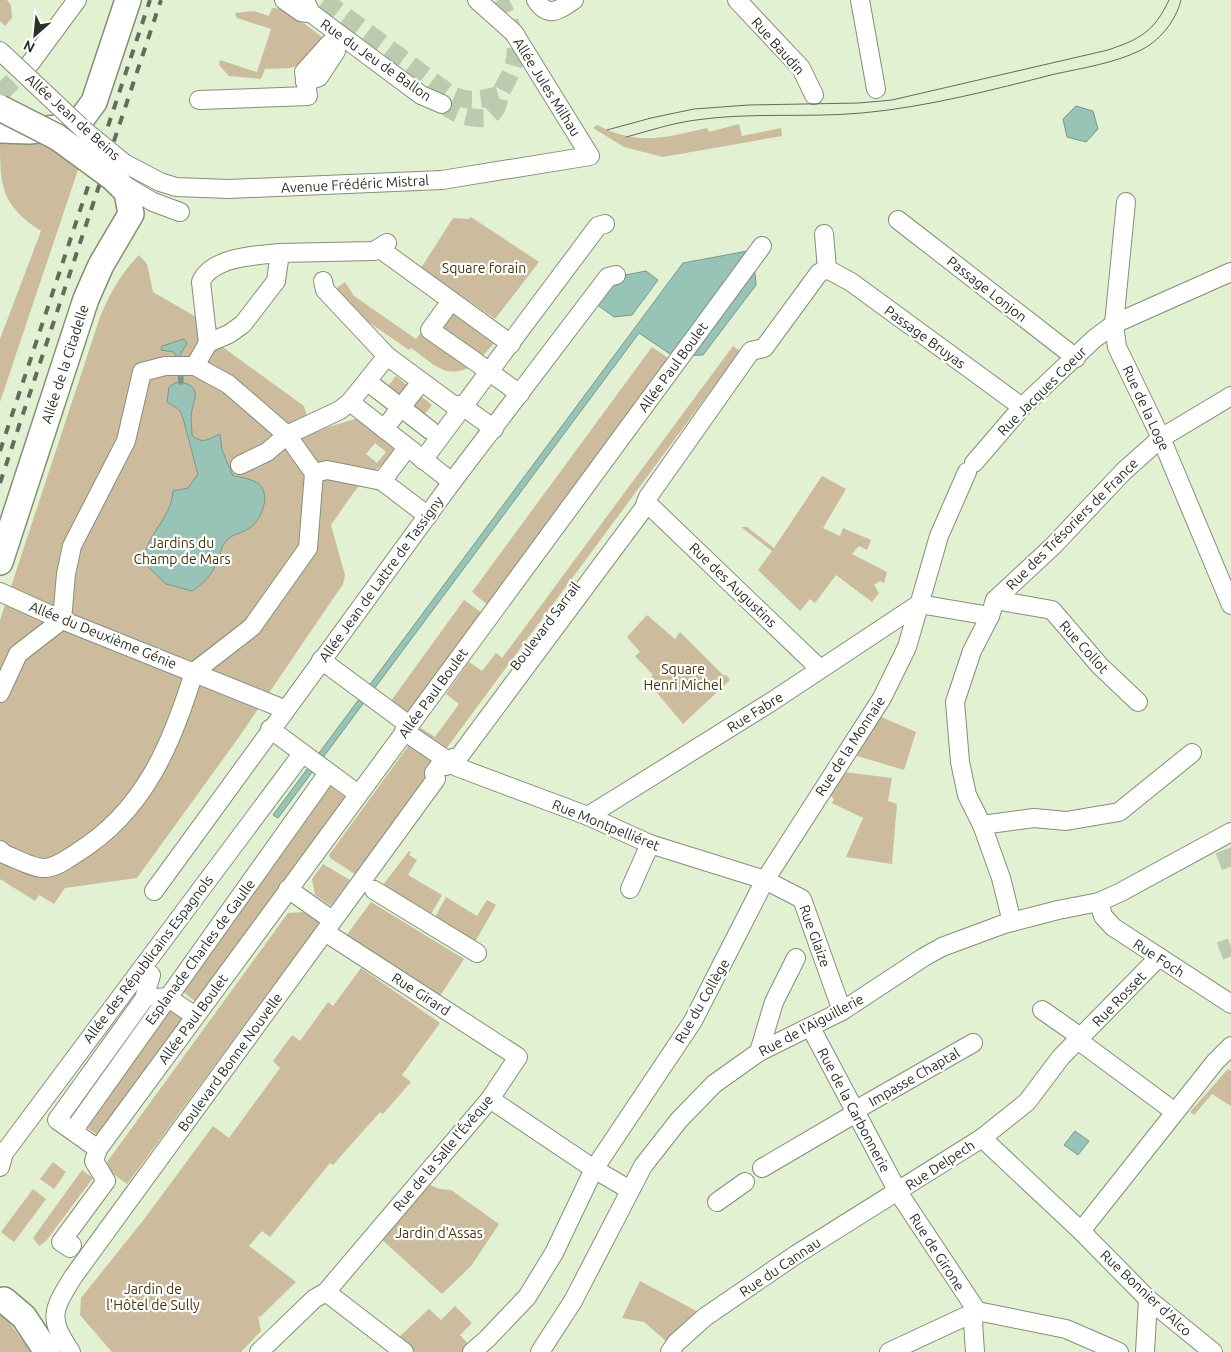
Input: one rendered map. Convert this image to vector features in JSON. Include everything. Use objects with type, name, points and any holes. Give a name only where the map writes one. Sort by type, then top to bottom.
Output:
[{"type":"street","points":[[22,65],[78,0]]},
{"type":"street","points":[[0,130],[29,131],[75,122],[94,102],[128,0]]},
{"type":"street","name":"Rue du Jeu de Ballon","points":[[284,0],[301,12],[311,13]]},
{"type":"street","name":"Rue du Jeu de Ballon","points":[[300,0],[338,38],[421,95],[442,104]]},
{"type":"street","name":"Allée Jules Milhau","points":[[477,0],[514,34],[590,156]]},
{"type":"street","points":[[536,0],[542,8],[550,13],[556,12],[574,0]]},
{"type":"street","name":"Rue Baudin","points":[[737,0],[801,68],[814,95]]},
{"type":"street","points":[[860,0],[876,89]]},
{"type":"street","points":[[199,100],[308,96],[304,72],[330,43],[338,38]]},
{"type":"street","name":"Allée Jean de Beins","points":[[0,51],[22,65],[85,131],[118,170]]},
{"type":"street","name":"Allée de la Citadelle","points":[[0,108],[118,170],[127,192],[131,214],[92,284],[0,562]]},
{"type":"street","name":"Avenue Frédéric Mistral","points":[[118,170],[160,182],[198,189],[442,180],[590,156]]},
{"type":"street","points":[[118,170],[153,202],[180,212]]},
{"type":"street","name":"Rue de la Loge","points":[[1126,202],[1114,324],[1118,347],[1161,438],[1231,604]]},
{"type":"street","name":"Passage Lonjon","points":[[898,220],[1076,358]]},
{"type":"street","points":[[382,481],[414,454],[458,406],[481,366],[511,344],[598,226],[605,224]]},
{"type":"street","points":[[824,234],[827,269]]},
{"type":"street","points":[[195,366],[208,343],[201,282],[203,277],[218,266],[241,257],[280,253],[383,246],[451,301],[511,344]]},
{"type":"street","name":"Allée Paul Boulet","points":[[101,1144],[762,246]]},
{"type":"street","points":[[208,343],[229,334],[243,324],[276,281],[280,253]]},
{"type":"street","name":"Passage Bruyas","points":[[827,269],[851,282],[1022,407]]},
{"type":"street","name":"Boulevard Sarrail","points":[[446,766],[451,753],[637,503],[646,502],[752,351],[764,348],[819,273],[827,269]]},
{"type":"street","name":"Rue Jacques Coeur","points":[[919,604],[939,536],[971,467],[1022,407],[1094,339],[1114,324],[1231,272]]},
{"type":"street","name":"Allée Jean de Lattre de Tassigny","points":[[154,890],[284,709],[452,482],[608,277],[616,275]]},
{"type":"street","points":[[323,281],[325,290],[387,356],[421,382],[494,429]]},
{"type":"street","points":[[451,301],[430,330],[520,394]]},
{"type":"street","points":[[240,465],[267,452],[287,435],[340,410],[368,382],[387,356]]},
{"type":"street","points":[[0,693],[18,654],[62,620],[66,574],[72,546],[126,441],[142,372],[165,366],[195,366],[228,384],[287,435],[314,472],[308,548],[252,627],[194,672],[182,710],[163,757],[144,789],[108,830],[62,862],[43,868],[4,854],[0,850]]},
{"type":"street","points":[[368,382],[430,430]]},
{"type":"street","points":[[384,429],[421,382]]},
{"type":"street","name":"Rue des Trésoriers de France","points":[[993,608],[1124,471],[1161,438],[1231,396]]},
{"type":"street","points":[[350,402],[452,482]]},
{"type":"street","points":[[414,454],[430,430],[458,406]]},
{"type":"street","points":[[314,472],[327,470],[382,481],[428,516]]},
{"type":"street","name":"Rue des Augustins","points":[[646,502],[820,669]]},
{"type":"street","name":"Allée du Deuxième Génie","points":[[6,595],[62,620],[284,709]]},
{"type":"street","name":"Rue Collot","points":[[919,604],[1052,610],[1100,666],[1138,702]]},
{"type":"street","name":"Rue Fabre","points":[[588,816],[772,702],[919,604]]},
{"type":"street","name":"Rue de la Monnaie","points":[[765,880],[882,698],[907,647],[919,604]]},
{"type":"street","points":[[993,608],[972,651],[955,702],[960,762],[968,795],[982,825],[1001,878],[1012,922]]},
{"type":"street","points":[[321,660],[407,728]]},
{"type":"street","name":"Rue Montpelliéret","points":[[407,728],[446,766],[588,816],[650,844],[765,880]]},
{"type":"street","points":[[270,729],[358,794]]},
{"type":"street","points":[[982,825],[1034,818],[1066,821],[1119,812],[1192,753]]},
{"type":"street","name":"Allée des Républicains Espagnols","points":[[0,1167],[4,1153],[302,754]]},
{"type":"street","name":"Boulevard Bonne Nouvelle","points":[[72,1352],[56,1327],[54,1311],[58,1301],[446,766]]},
{"type":"street","name":"Esplanade Charles de Gaulle","points":[[74,1131],[328,773]]},
{"type":"street","name":"Rue de l'Aiguillerie","points":[[540,1352],[573,1301],[643,1166],[679,1120],[714,1084],[759,1052],[842,1012],[924,957],[942,948],[1012,922],[1058,910],[1100,902],[1225,840]]},
{"type":"street","points":[[630,889],[650,844]]},
{"type":"street","name":"Rue Glaize","points":[[765,880],[802,899],[842,1012]]},
{"type":"street","name":"Rue du Collège","points":[[472,1352],[527,1297],[554,1253],[594,1169],[693,1021],[739,935],[765,880]]},
{"type":"street","name":"Rue Girard","points":[[288,889],[329,926],[518,1057]]},
{"type":"street","points":[[374,890],[477,953]]},
{"type":"street","name":"Rue Foch","points":[[1100,902],[1103,916],[1113,927],[1231,1004]]},
{"type":"street","name":"Rue Rosset","points":[[982,1138],[1027,1102],[1061,1057],[1081,1039],[1159,957]]},
{"type":"street","points":[[759,1052],[774,1002],[796,958]]},
{"type":"street","points":[[144,999],[151,975]]},
{"type":"street","points":[[168,997],[195,1016]]},
{"type":"street","name":"Allée des Républicains Espagnols","points":[[101,1144],[74,1131],[57,1120],[144,999],[168,997]]},
{"type":"street","points":[[1042,1010],[1175,1112]]},
{"type":"street","name":"Rue de la Carbonnerie","points":[[811,1028],[898,1192]]},
{"type":"street","name":"Impasse Chaptal","points":[[762,1168],[849,1117],[854,1111],[973,1042]]},
{"type":"street","points":[[1081,1231],[1175,1112],[1229,1049]]},
{"type":"street","name":"Rue de la Salle l'Évêque","points":[[259,1352],[314,1299],[326,1292],[490,1099],[518,1057]]},
{"type":"street","points":[[490,1099],[594,1169],[630,1190]]},
{"type":"street","name":"Rue Delpech","points":[[898,1192],[982,1138]]},
{"type":"street","name":"Rue Bonnier d'Alco","points":[[982,1138],[1081,1231],[1148,1299],[1213,1352]]},
{"type":"street","points":[[72,1245],[70,1248],[61,1242],[106,1182],[94,1161],[101,1144]]},
{"type":"street","points":[[717,1202],[744,1182]]},
{"type":"street","name":"Rue de Girone","points":[[898,1192],[977,1311]]},
{"type":"street","name":"Rue du Cannau","points":[[670,1352],[676,1343],[705,1316],[797,1254],[898,1192]]},
{"type":"street","points":[[326,1292],[404,1352]]},
{"type":"street","points":[[1145,1352],[1148,1299]]},
{"type":"street","points":[[4,1300],[24,1318],[47,1352]]},
{"type":"street","points":[[889,1352],[977,1311],[1066,1329],[1119,1352]]},
{"type":"street","points":[[975,1352],[973,1322],[977,1311]]},
{"type":"green space","points":[[0,0],[7,0],[11,5],[12,18],[5,26],[0,21]]},
{"type":"green space","points":[[272,8],[285,9],[322,37],[323,41],[299,66],[265,69],[261,79],[229,76],[219,65],[220,60],[257,72],[271,29],[237,18],[235,13],[254,11],[269,16]]},
{"type":"green space","points":[[739,124],[742,136],[781,128],[782,136],[663,157],[624,147],[593,128],[597,125],[625,136],[651,138],[677,135],[707,128],[709,132]]},
{"type":"green space","points":[[0,138],[41,139],[80,164],[0,402],[0,339],[41,231],[17,212],[5,192],[2,181]]},
{"type":"green space","name":"Square forain","points":[[471,217],[539,262],[495,319],[421,268],[453,218],[469,219]]},
{"type":"green space","name":"Jardins du Champ de Mars","points":[[139,255],[147,264],[153,292],[196,317],[202,332],[304,406],[307,416],[319,430],[358,418],[393,446],[394,449],[387,460],[360,485],[331,525],[345,575],[343,584],[239,737],[137,878],[65,888],[54,904],[39,895],[35,901],[0,879],[0,620],[100,317],[116,284]],"holes":[[[375,443],[386,452],[377,463],[366,454]]]},
{"type":"green space","points":[[345,282],[354,296],[416,339],[424,328],[473,365],[464,370],[448,371],[433,364],[411,348],[409,350],[364,319],[336,292],[337,288]]},
{"type":"green space","points":[[451,306],[497,340],[479,360],[436,327]]},
{"type":"green space","points":[[733,346],[740,351],[443,753],[418,733],[421,728],[435,737],[459,704],[446,694],[469,662],[482,671],[496,653],[502,658]]},
{"type":"green space","points":[[652,347],[671,360],[489,606],[472,592]]},
{"type":"green space","points":[[396,376],[412,389],[401,403],[385,390]]},
{"type":"green space","points":[[416,392],[432,405],[421,419],[405,407]]},
{"type":"green space","points":[[822,476],[846,489],[823,528],[840,536],[843,528],[871,540],[867,550],[859,546],[852,554],[887,572],[884,583],[880,581],[874,585],[879,593],[872,602],[836,575],[815,603],[810,599],[800,611],[758,570],[772,551],[741,527],[747,527],[774,548]]},
{"type":"green space","points":[[464,600],[482,613],[408,715],[391,701]]},
{"type":"green space","name":"Square Henri Michel","points":[[647,615],[675,639],[680,632],[730,680],[683,724],[648,682],[653,675],[635,656],[640,652],[627,637]]},
{"type":"green space","points":[[879,716],[916,732],[904,770],[854,755]]},
{"type":"green space","points":[[409,745],[416,746],[438,760],[355,874],[330,858],[329,855]]},
{"type":"green space","points":[[844,772],[892,778],[888,801],[897,804],[892,864],[846,857],[863,818],[832,803],[834,799],[830,795]]},
{"type":"green space","points":[[330,786],[346,798],[197,1003],[181,990]]},
{"type":"green space","points":[[409,851],[411,852],[409,855],[417,860],[408,875],[442,895],[431,914],[383,885]]},
{"type":"green space","points":[[323,864],[350,880],[331,906],[315,895],[312,879]]},
{"type":"green space","points":[[446,897],[477,916],[487,900],[496,905],[475,942],[435,917]]},
{"type":"green space","points":[[371,902],[464,959],[440,996],[346,936]]},
{"type":"green space","points":[[307,912],[317,918],[318,925],[127,1184],[109,1171],[107,1162],[288,913]]},
{"type":"green space","name":"Jardin de l'Hôtel de Sully","points":[[361,968],[440,1023],[402,1075],[411,1082],[383,1114],[380,1112],[333,1165],[330,1163],[270,1237],[262,1231],[249,1246],[296,1282],[260,1317],[258,1316],[261,1331],[241,1352],[112,1352],[80,1315],[81,1298],[145,1218],[213,1126],[229,1138],[280,1068],[273,1061],[292,1035],[300,1041],[328,1002],[333,1006]]},
{"type":"green space","points":[[169,1007],[185,1018],[100,1137],[85,1126]]},
{"type":"green space","points":[[1228,1069],[1231,1071],[1231,1106],[1212,1094],[1194,1115],[1190,1112]]},
{"type":"green space","points":[[53,1162],[66,1172],[54,1189],[40,1179]]},
{"type":"green space","points":[[82,1170],[93,1178],[46,1241],[39,1246],[33,1238]]},
{"type":"green space","name":"Jardin d'Assas","points":[[425,1183],[440,1189],[451,1190],[499,1224],[471,1266],[442,1294],[379,1237]]},
{"type":"green space","points":[[33,1189],[46,1199],[14,1242],[1,1232]]},
{"type":"green space","points":[[640,1281],[702,1314],[666,1341],[644,1322],[622,1318]]},
{"type":"green space","points":[[455,1306],[472,1323],[460,1335],[470,1346],[463,1352],[415,1352],[397,1339],[429,1309],[441,1320]]},
{"type":"green space","points":[[0,1310],[31,1352],[0,1352]]},
{"type":"water","points":[[1076,106],[1093,111],[1098,129],[1086,142],[1067,137],[1063,119]]},
{"type":"water","points":[[753,250],[756,285],[703,355],[673,356],[639,333],[278,818],[273,815],[683,263]]},
{"type":"water","points":[[646,271],[658,280],[632,315],[614,317],[592,301],[610,278]]},
{"type":"water","points":[[184,339],[187,343],[177,358],[174,352],[161,350],[162,346]]},
{"type":"water","points":[[181,382],[192,387],[195,393],[191,416],[192,435],[202,440],[220,434],[222,450],[233,476],[259,484],[263,489],[265,500],[262,512],[256,522],[226,541],[209,576],[192,591],[166,584],[144,563],[148,544],[168,510],[173,491],[188,488],[198,474],[182,414],[177,408],[167,402],[169,387]]},
{"type":"water","points":[[1075,1131],[1089,1141],[1078,1155],[1064,1145]]},
{"type":"waterway","points":[[180,367],[181,382]]},
{"type":"tunnel","points":[[324,0],[450,94],[469,100],[488,98],[501,94]]},
{"type":"tunnel","points":[[442,104],[458,114],[474,118],[487,118],[496,109],[501,92],[513,67],[516,49],[513,32],[499,0]]},
{"type":"tunnel","points":[[0,94],[29,65]]},
{"type":"tunnel","points":[[1224,850],[1231,868]]},
{"type":"tunnel","points":[[1220,951],[1231,947]]},
{"type":"tram line","points":[[607,130],[694,109],[892,100],[1108,50],[1145,33],[1158,20],[1169,0]]},
{"type":"tram line","points":[[626,137],[696,120],[862,113],[911,107],[1098,65],[1129,55],[1153,42],[1171,23],[1181,0]]},
{"type":"railway","points":[[0,451],[150,0]]},
{"type":"railway","points":[[0,483],[161,0]]}]
